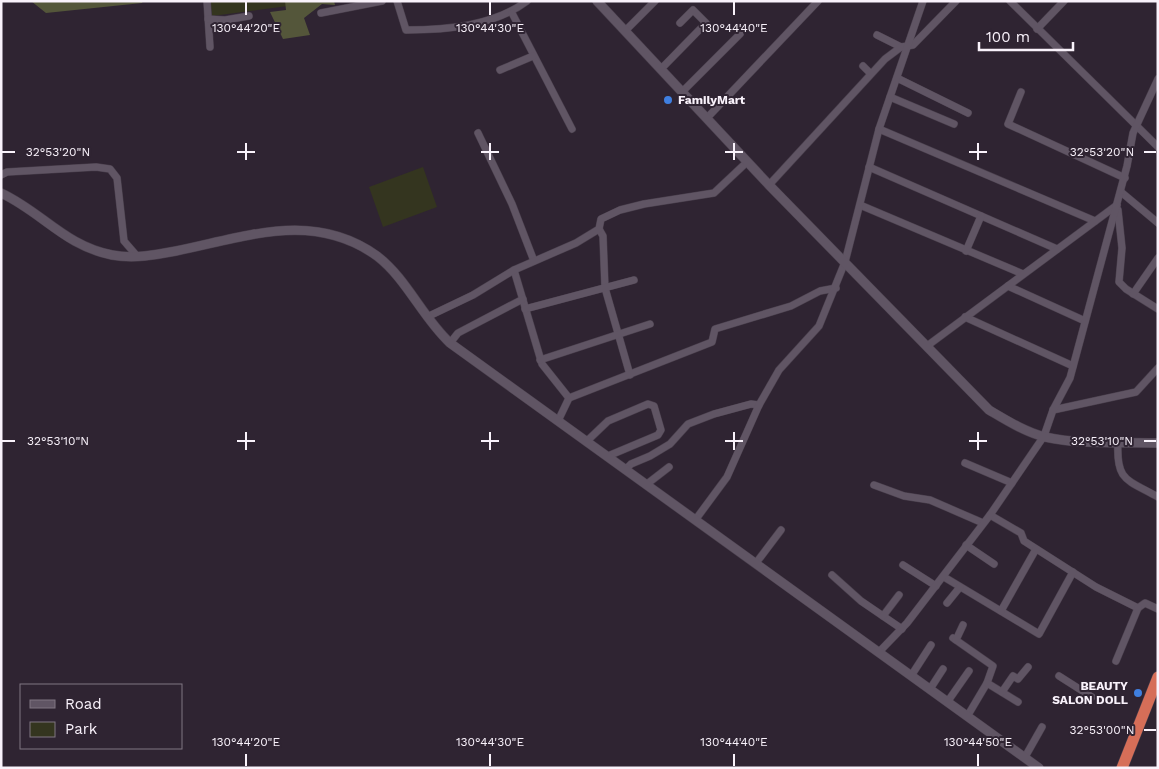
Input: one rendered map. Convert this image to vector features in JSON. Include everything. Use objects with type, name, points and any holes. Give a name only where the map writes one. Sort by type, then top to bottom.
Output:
[{"type":"highway","points":[[1122,768],[1158,677]]},
{"type":"street","points":[[207,1],[210,47]]},
{"type":"street","points":[[321,13],[382,1]]},
{"type":"street","points":[[396,1],[406,30],[444,30],[512,12],[527,1]]},
{"type":"street","points":[[625,31],[655,1]]},
{"type":"street","points":[[707,118],[818,1]]},
{"type":"street","points":[[696,519],[727,477],[759,405],[779,370],[820,326],[845,262],[879,129],[897,78],[905,46],[923,1]]},
{"type":"street","points":[[877,35],[905,46],[913,45],[956,1]]},
{"type":"street","points":[[1010,1],[1158,147]]},
{"type":"street","points":[[1037,29],[1064,1]]},
{"type":"street","points":[[601,3],[747,162],[989,410],[1015,426],[1044,436],[1078,441],[1158,443]]},
{"type":"street","points":[[661,69],[706,23],[693,10],[680,23]]},
{"type":"street","points":[[512,12],[572,129]]},
{"type":"street","points":[[208,19],[225,20],[249,16]]},
{"type":"street","points":[[682,92],[740,34]]},
{"type":"street","points":[[769,185],[870,73],[905,46]]},
{"type":"street","points":[[500,70],[533,56]]},
{"type":"street","points":[[863,66],[870,73]]},
{"type":"street","points":[[897,78],[968,113]]},
{"type":"street","points":[[879,652],[902,629],[944,577],[990,515],[1044,436],[1053,410],[1070,378],[1084,321],[1125,178],[1136,125],[1158,79]]},
{"type":"street","points":[[1021,92],[1008,124],[1125,178]]},
{"type":"street","points":[[890,97],[954,124]]},
{"type":"street","points":[[879,129],[1095,221]]},
{"type":"street","points":[[478,133],[512,204],[534,261]]},
{"type":"street","points":[[630,375],[605,288],[603,236],[599,229],[601,219],[620,210],[714,193],[747,162]]},
{"type":"street","points":[[869,167],[1057,249]]},
{"type":"street","points":[[1,175],[7,172],[86,168],[110,169],[117,178],[124,241],[137,256]]},
{"type":"street","points":[[1,192],[79,244],[106,254],[137,256],[274,230],[319,231],[346,240],[376,256],[391,268],[427,317],[450,343],[1039,768]]},
{"type":"street","points":[[1121,192],[1158,222]]},
{"type":"street","points":[[860,205],[1023,274]]},
{"type":"street","points":[[927,346],[1117,205]]},
{"type":"street","points":[[1117,205],[1122,248],[1120,282],[1134,294],[1158,309]]},
{"type":"street","points":[[966,251],[981,216]]},
{"type":"street","points":[[427,317],[473,295],[514,270],[576,243],[599,229]]},
{"type":"street","points":[[1134,294],[1158,258]]},
{"type":"street","points":[[514,270],[540,360],[568,398]]},
{"type":"street","points":[[525,309],[634,280]]},
{"type":"street","points":[[1008,286],[1084,321]]},
{"type":"street","points":[[558,421],[568,398],[712,342],[715,329],[791,306],[820,291],[836,288]]},
{"type":"street","points":[[450,343],[458,333],[523,299]]},
{"type":"street","points":[[965,317],[1073,366]]},
{"type":"street","points":[[540,360],[650,324]]},
{"type":"street","points":[[1053,410],[1136,392],[1158,368]]},
{"type":"street","points":[[587,441],[608,421],[648,404],[654,406],[661,430],[658,434],[608,456]]},
{"type":"street","points":[[626,469],[631,464],[650,456],[670,444],[688,424],[714,414],[751,404],[759,405]]},
{"type":"street","points":[[1118,442],[1119,471],[1126,479],[1158,496]]},
{"type":"street","points":[[965,463],[1012,483]]},
{"type":"street","points":[[647,484],[669,467]]},
{"type":"street","points":[[874,485],[904,496],[930,500],[984,523]]},
{"type":"street","points":[[990,515],[1021,533],[1024,541],[1036,549],[1138,608]]},
{"type":"street","points":[[756,563],[781,530]]},
{"type":"street","points":[[966,545],[994,564]]},
{"type":"street","points":[[1001,611],[1036,549]]},
{"type":"street","points":[[904,565],[936,586]]},
{"type":"street","points":[[944,577],[1039,634],[1073,572]]},
{"type":"street","points":[[832,574],[861,601],[902,629]]},
{"type":"street","points":[[947,603],[960,587]]},
{"type":"street","points":[[883,616],[899,595]]},
{"type":"street","points":[[1116,660],[1138,608],[1145,603],[1158,609]]},
{"type":"street","points":[[963,625],[955,639],[993,666],[987,683],[968,715]]},
{"type":"street","points":[[911,676],[931,645]]},
{"type":"street","points":[[1002,692],[1013,676],[1018,679],[1028,667]]},
{"type":"street","points":[[930,689],[943,669]]},
{"type":"street","points":[[948,701],[969,671]]},
{"type":"street","points":[[1059,676],[1092,697]]},
{"type":"street","points":[[987,683],[1018,702]]},
{"type":"street","points":[[1024,757],[1042,727]]},
{"type":"green space","points":[[31,1],[143,1],[142,3],[46,13]]},
{"type":"green space","points":[[210,1],[288,1],[288,6],[212,16]]},
{"type":"green space","points":[[285,1],[334,1],[335,5],[322,4],[304,18],[310,35],[283,39],[270,12],[286,10]]},
{"type":"green space","points":[[423,167],[437,207],[383,227],[369,187]]},
{"type":"place","name":"FamilyMart","points":[[668,100]]},
{"type":"place","name":"BEAUTY SALON DOLL","points":[[1138,693]]}]
